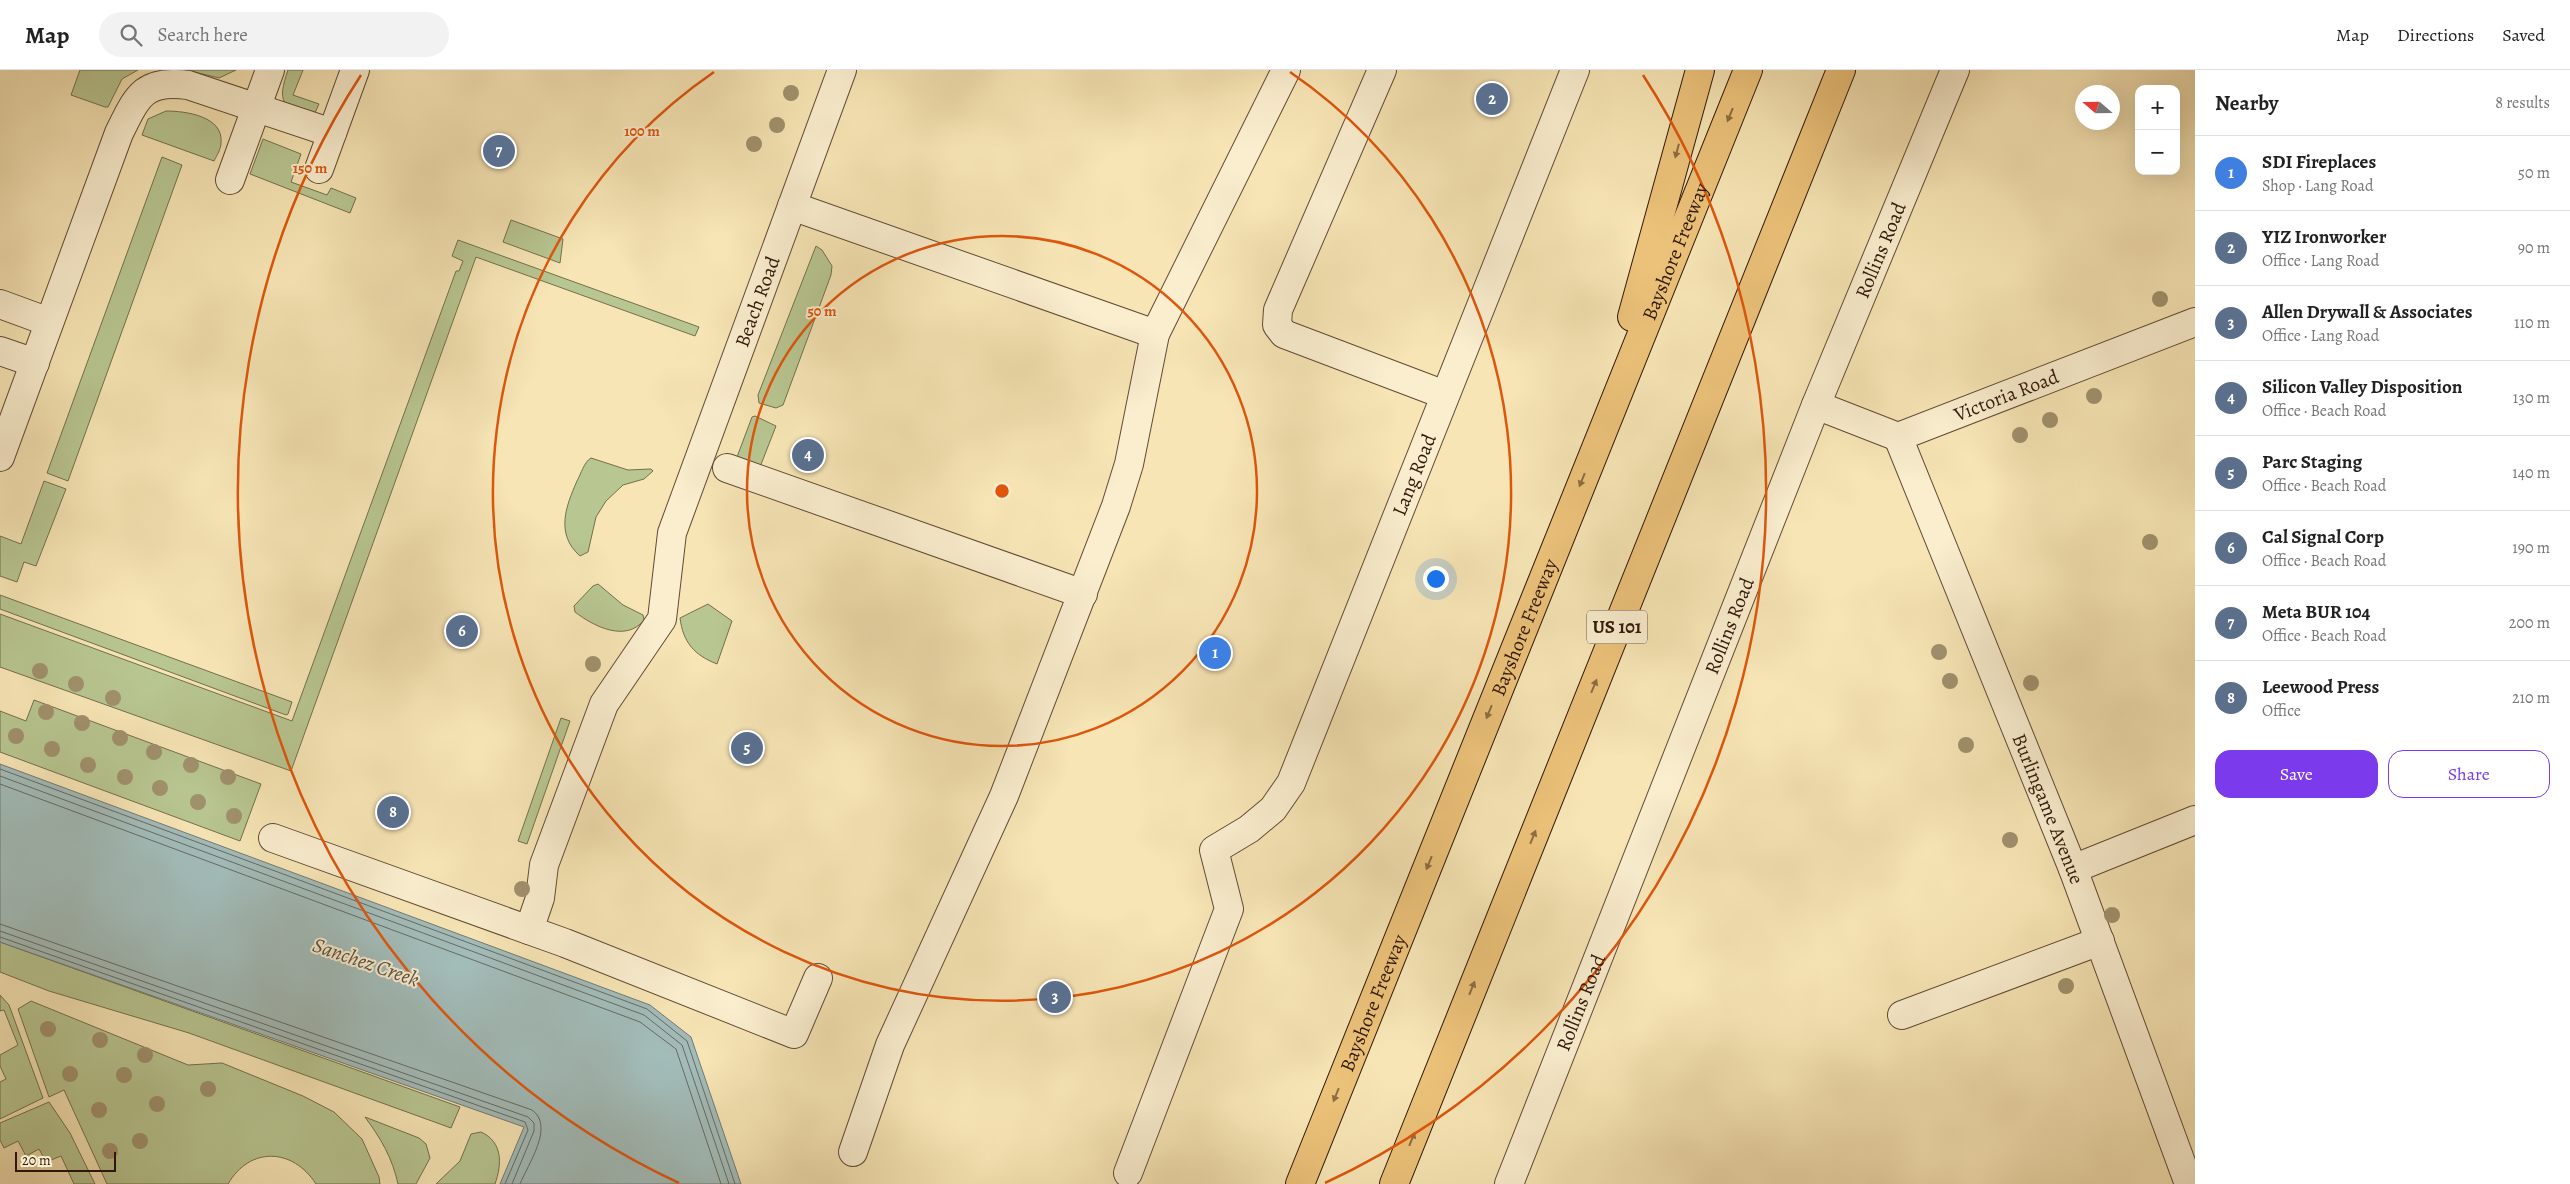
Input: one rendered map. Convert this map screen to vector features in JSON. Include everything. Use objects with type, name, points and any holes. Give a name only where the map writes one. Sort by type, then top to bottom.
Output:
[{"type":"highway","points":[[1600,435],[1700,70]]},
{"type":"highway","name":"Bayshore Freeway","points":[[1300,1184],[1748,70]]},
{"type":"highway","name":"US 101","points":[[1394,1184],[1841,70]]},
{"type":"street","points":[[230,180],[270,70]]},
{"type":"street","points":[[319,169],[355,70]]},
{"type":"street","name":"Beach Road","points":[[529,930],[540,898],[544,865],[604,704],[662,619],[672,533],[842,70]]},
{"type":"street","points":[[853,1152],[890,1045],[1004,796],[1083,594],[1129,464],[1155,334],[1286,70]]},
{"type":"street","points":[[1382,70],[1278,310],[1277,325],[1284,334],[1445,395]]},
{"type":"street","name":"Lang Road","points":[[1128,1173],[1229,909],[1214,850],[1249,829],[1273,809],[1290,783],[1575,70]]},
{"type":"street","name":"Rollins Road","points":[[1510,1184],[1816,406],[1955,70]]},
{"type":"street","points":[[0,458],[119,133],[132,108],[146,90],[166,82],[188,85],[332,133]]},
{"type":"street","points":[[792,206],[1155,334]]},
{"type":"street","points":[[0,304],[49,322]]},
{"type":"street","name":"Victoria Road","points":[[1898,437],[2195,322]]},
{"type":"street","points":[[0,351],[34,363]]},
{"type":"street","points":[[1816,406],[1898,437]]},
{"type":"street","name":"Burlingame Avenue","points":[[1898,437],[2073,869],[2189,1184]]},
{"type":"street","points":[[726,468],[1083,594]]},
{"type":"street","points":[[2073,869],[2195,820]]},
{"type":"street","points":[[274,838],[529,930],[794,1034],[818,978]]},
{"type":"street","points":[[1902,1015],[2100,941]]},
{"type":"green space","points":[[80,70],[138,70],[122,79],[108,107],[105,107],[71,95]]},
{"type":"green space","points":[[186,70],[236,70],[219,78]]},
{"type":"green space","points":[[288,70],[303,70],[293,95],[319,104],[314,115],[294,110],[284,102],[283,90]]},
{"type":"green space","points":[[166,111],[193,114],[210,121],[216,127],[220,134],[221,143],[220,150],[214,161],[142,135],[148,119]]},
{"type":"green space","points":[[263,139],[301,154],[291,182],[327,195],[331,188],[356,198],[350,213],[250,174]]},
{"type":"green space","points":[[162,157],[182,165],[68,481],[47,473]]},
{"type":"green space","points":[[511,220],[563,239],[560,263],[503,242]]},
{"type":"green space","points":[[458,240],[699,327],[695,336],[476,257],[291,771],[0,667],[0,614],[292,721],[456,271],[459,271],[463,261],[452,256]]},
{"type":"green space","points":[[816,246],[822,250],[832,266],[831,275],[783,405],[776,408],[759,403],[758,395]]},
{"type":"green space","points":[[755,416],[776,426],[760,467],[737,457],[752,417]]},
{"type":"green space","points":[[591,458],[628,470],[651,469],[653,471],[644,479],[623,485],[606,501],[596,517],[588,552],[580,556],[567,539],[565,520],[573,490],[585,465]]},
{"type":"green space","points":[[44,481],[66,489],[36,566],[24,562],[17,582],[0,576],[0,536],[21,544]]},
{"type":"green space","points":[[598,584],[623,605],[643,615],[644,620],[637,627],[628,630],[610,630],[600,627],[575,612],[574,606],[593,586]]},
{"type":"green space","points":[[0,595],[292,702],[288,714],[286,715],[0,609]]},
{"type":"green space","points":[[708,604],[732,621],[717,664],[702,656],[691,647],[684,634],[680,618]]},
{"type":"green space","points":[[34,700],[261,784],[240,841],[0,752],[0,711],[26,721]]},
{"type":"green space","points":[[561,718],[570,721],[527,844],[518,841]]},
{"type":"green space","points":[[0,942],[460,1107],[451,1128],[189,1033],[49,991],[0,972]]},
{"type":"green space","points":[[0,995],[9,1005],[43,1098],[0,1119],[0,1082],[6,1079],[0,1066],[0,1055],[18,1045],[4,1010],[0,1011]]},
{"type":"green space","points":[[31,1001],[188,1065],[222,1063],[303,1096],[334,1112],[362,1139],[379,1177],[380,1184],[316,1184],[307,1172],[296,1163],[272,1156],[259,1158],[248,1163],[237,1172],[228,1184],[107,1184],[64,1090],[49,1097],[18,1009]]},
{"type":"green space","points":[[49,1102],[70,1133],[95,1184],[74,1184],[61,1156],[46,1162],[39,1149],[26,1156],[18,1141],[4,1148],[0,1140],[0,1123]]},
{"type":"green space","points":[[365,1117],[419,1138],[426,1144],[430,1158],[416,1184],[398,1184],[393,1165]]},
{"type":"green space","points":[[481,1132],[493,1142],[499,1154],[499,1169],[495,1184],[436,1184],[460,1161],[471,1134]]},
{"type":"water","name":"Sanchez Creek","points":[[0,764],[650,1005],[691,1037],[741,1184],[500,1184],[524,1127],[0,942]]},
{"type":"place","name":"YIZ Ironworker","points":[[1492,99]]},
{"type":"place","name":"Meta BUR 104","points":[[499,151]]},
{"type":"place","name":"Silicon Valley Disposition","points":[[808,455]]},
{"type":"place","name":"Cal Signal Corp","points":[[462,631]]},
{"type":"place","name":"SDI Fireplaces","points":[[1215,653]]},
{"type":"place","name":"Parc Staging","points":[[747,748]]},
{"type":"place","name":"Leewood Press","points":[[393,812]]},
{"type":"place","name":"Allen Drywall & Associates","points":[[1055,997]]}]
